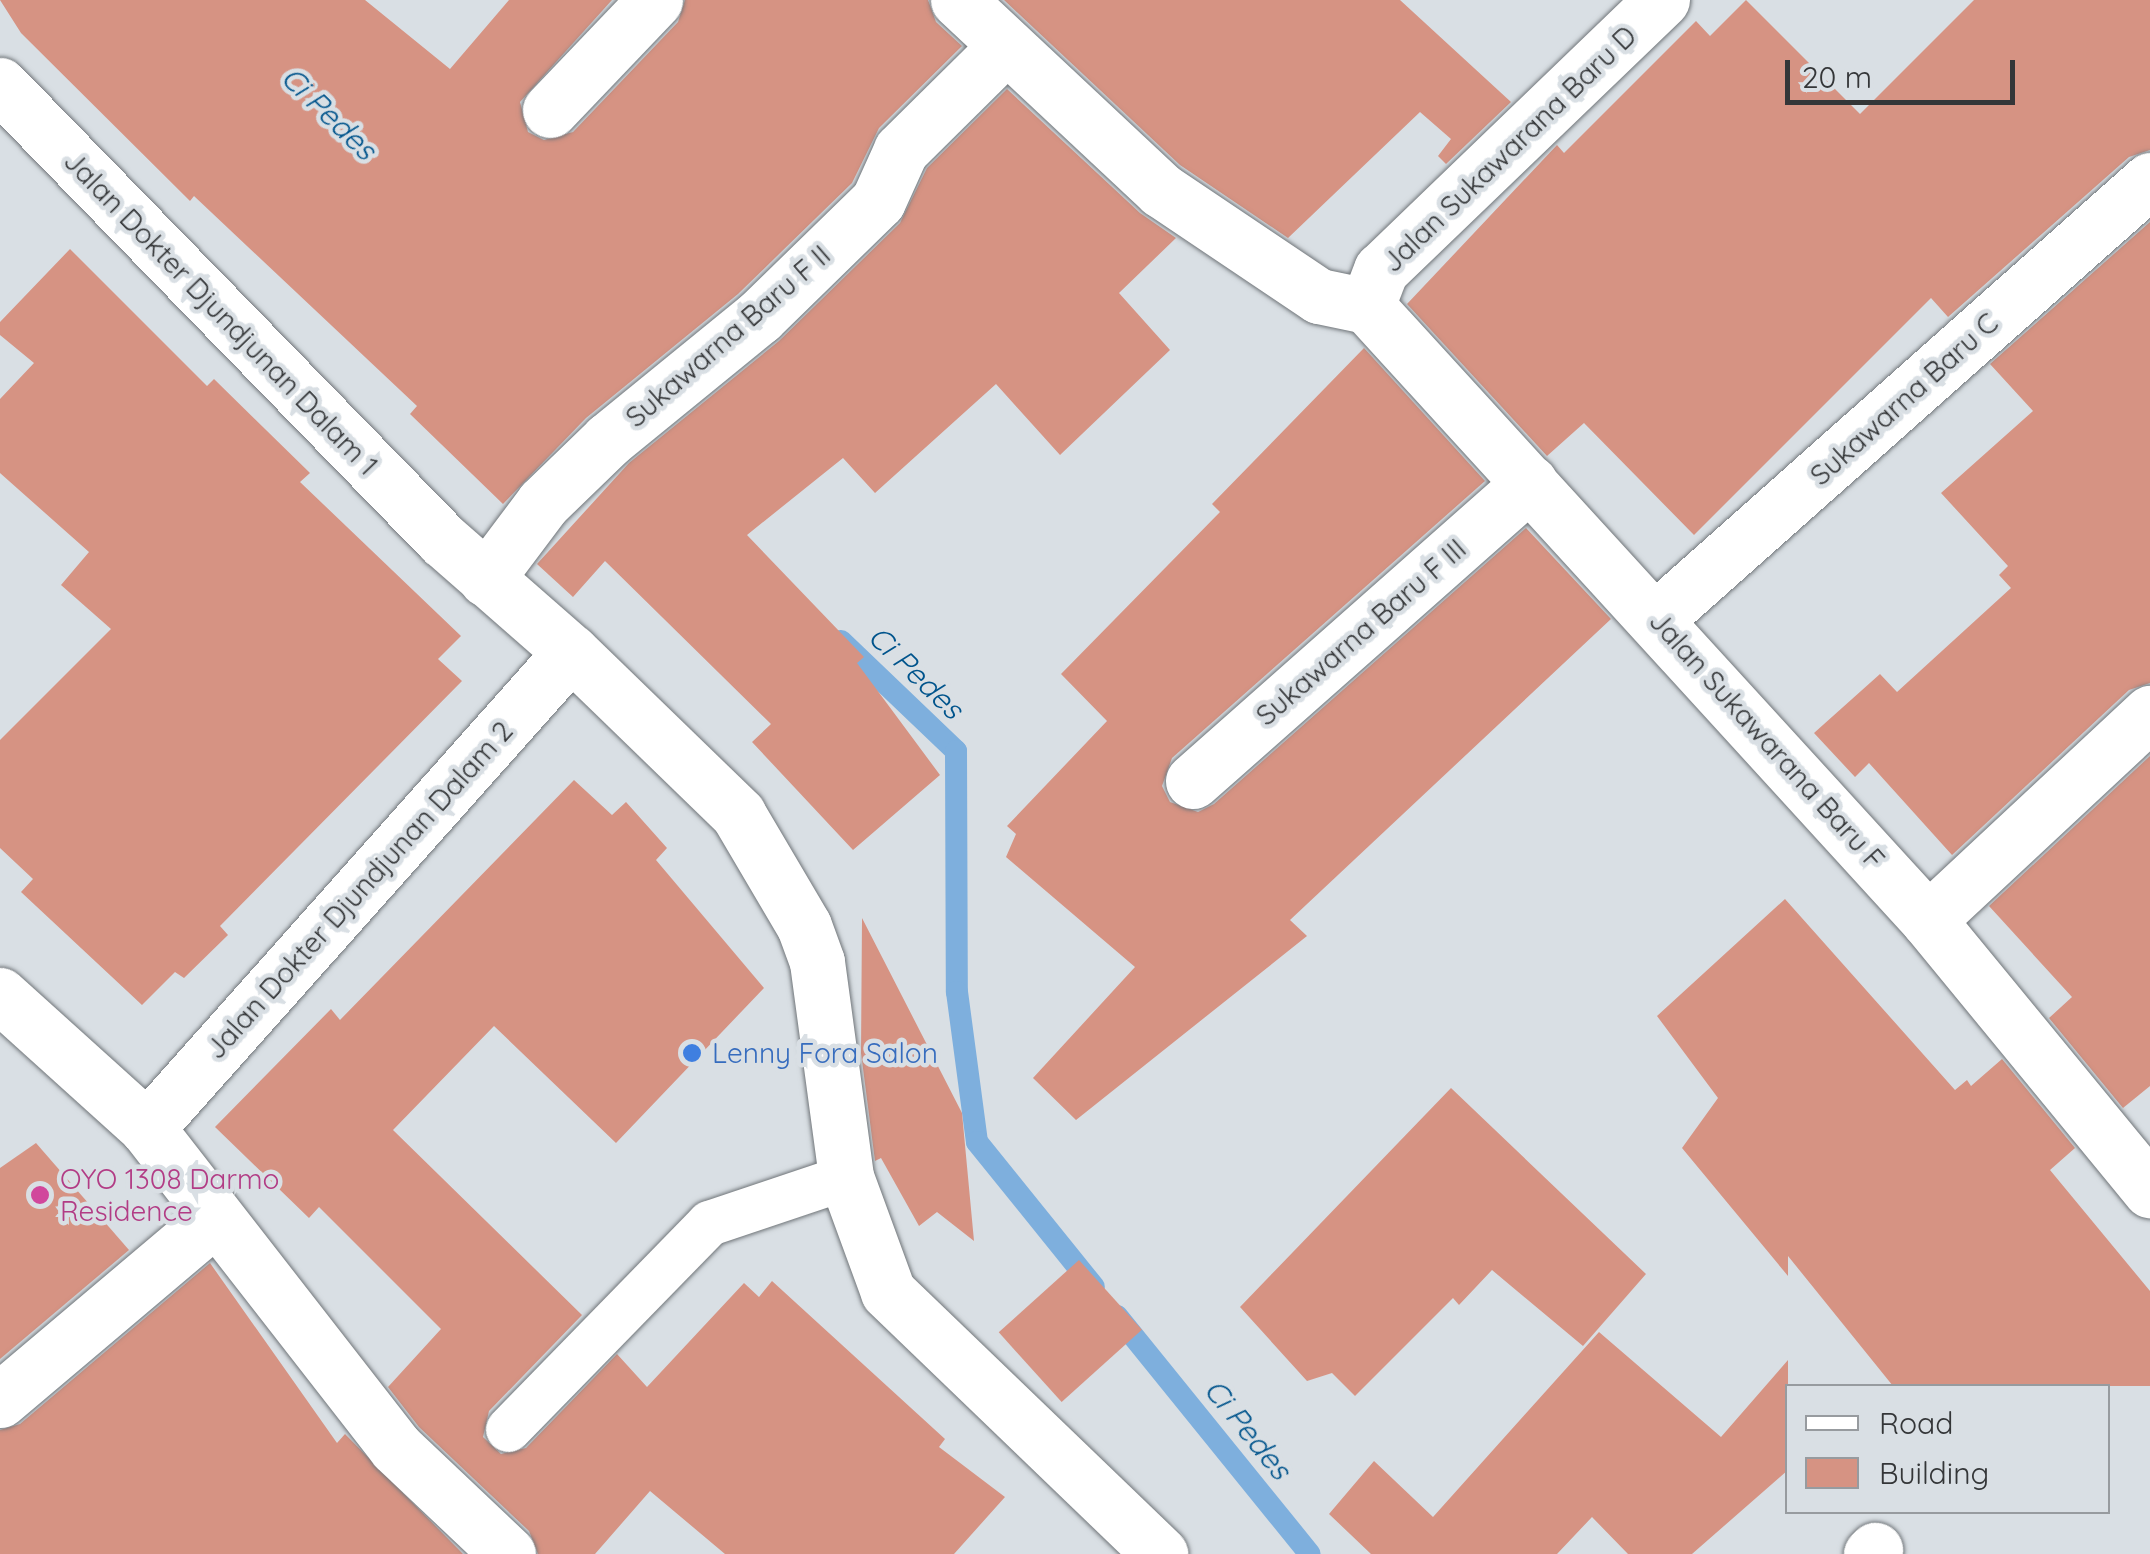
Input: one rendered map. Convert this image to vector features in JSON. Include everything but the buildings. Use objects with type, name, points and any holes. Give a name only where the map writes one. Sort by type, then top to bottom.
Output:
[{"type":"street","points":[[550,110],[655,0]]},
{"type":"street","points":[[958,0],[1160,190],[1318,296],[1367,306]]},
{"type":"street","name":"Jalan Sukawarana Baru D","points":[[1367,306],[1381,270],[1662,0]]},
{"type":"street","name":"Sukawarna Baru F II","points":[[486,579],[543,504],[619,430],[759,317],[878,201],[901,150],[1005,47]]},
{"type":"street","name":"Jalan Dokter Djundjunan Dalam 1","points":[[0,86],[442,540],[572,652],[738,814],[804,926],[816,962],[846,1178],[888,1292],[902,1311],[1160,1554]]},
{"type":"street","name":"Sukawarna Baru C","points":[[1658,618],[2150,180]]},
{"type":"street","name":"Jalan Sukawarana Baru F","points":[[1367,306],[1658,618],[1928,920],[2150,1190]]},
{"type":"street","name":"Sukawarna Baru F III","points":[[1193,782],[1530,483]]},
{"type":"street","name":"Jalan Dokter Djundjunan Dalam 2","points":[[147,1128],[572,652]]},
{"type":"street","points":[[1928,920],[2150,712]]},
{"type":"street","points":[[0,995],[147,1128],[214,1219],[396,1448],[508,1554]]},
{"type":"street","points":[[0,1400],[214,1219]]},
{"type":"lane","points":[[508,1430],[709,1223],[846,1178]]},
{"type":"waterway","name":"Ci Pedes","points":[[841,641],[956,751],[957,992],[977,1142],[1094,1287]]},
{"type":"waterway","name":"Ci Pedes","points":[[1117,1316],[1310,1554]]},
{"type":"place","name":"Lenny Fora Salon","points":[[692,1053]]},
{"type":"place","name":"OYO 1308 Darmo Residence","points":[[40,1195]]}]
